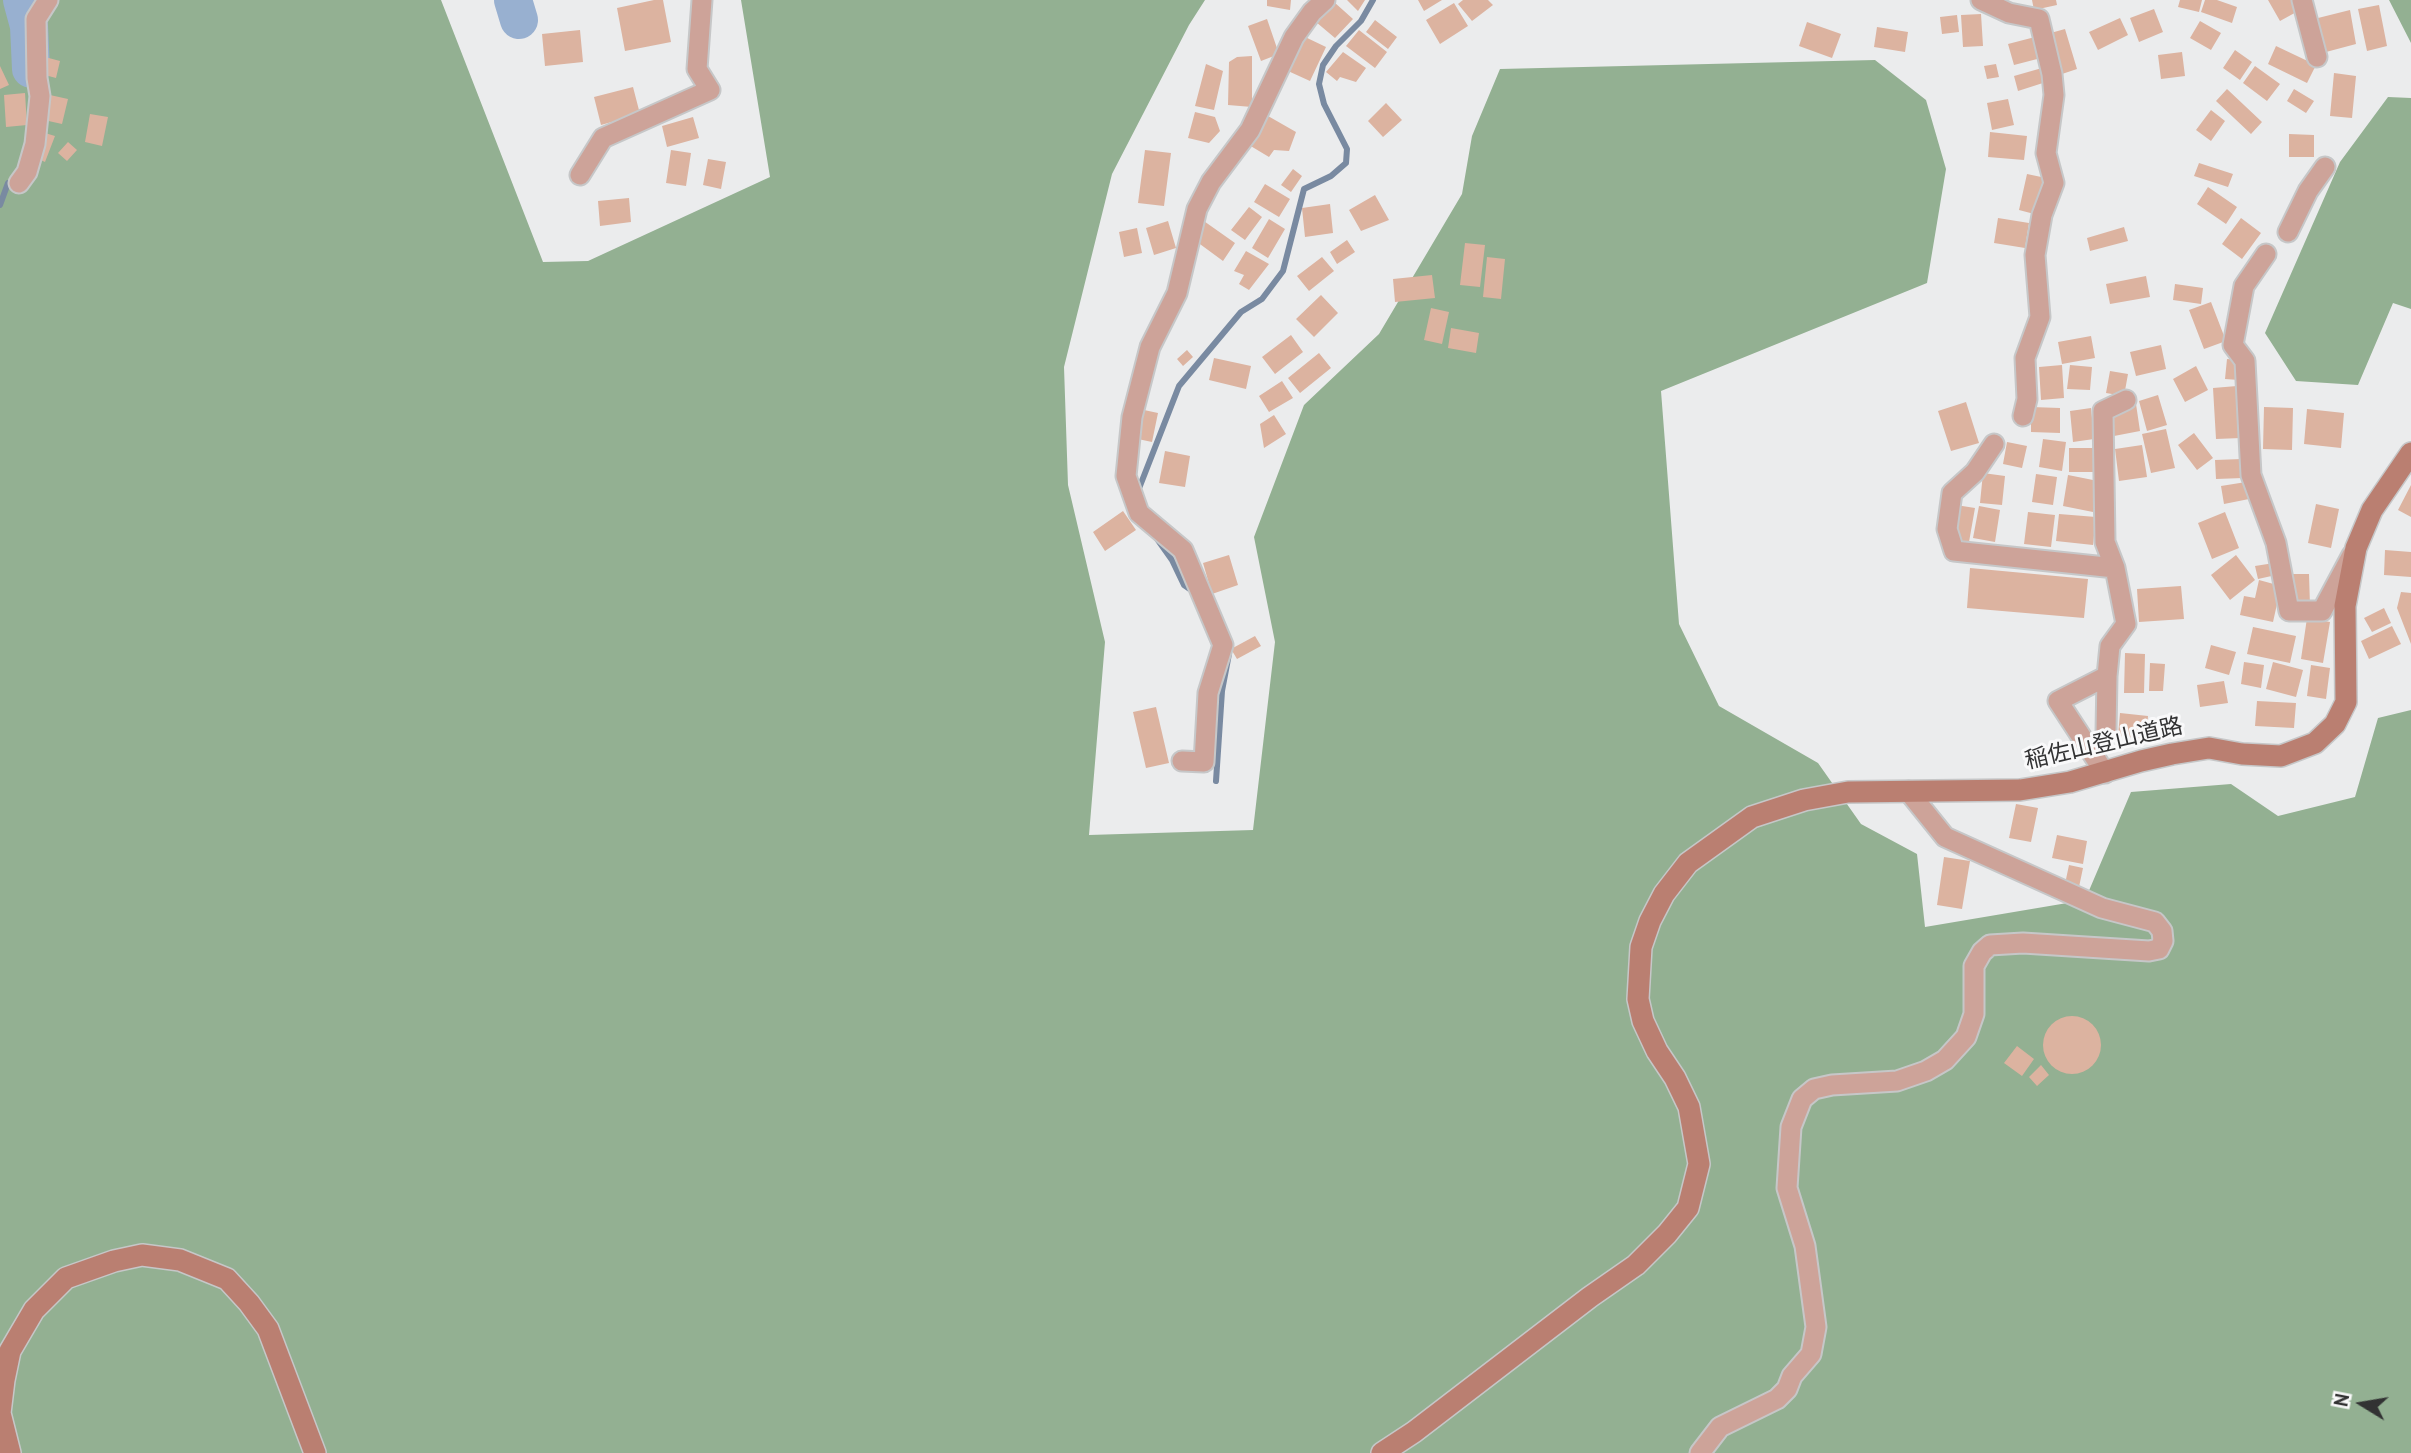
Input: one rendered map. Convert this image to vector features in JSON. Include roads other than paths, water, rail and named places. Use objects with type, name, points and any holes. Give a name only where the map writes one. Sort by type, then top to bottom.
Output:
[{"type":"street","points":[[19,183],[27,172],[35,144],[40,96],[36,19],[48,0]]},
{"type":"street","points":[[580,176],[603,138],[710,90],[697,69],[702,0]]},
{"type":"street","points":[[1182,761],[1203,762],[1208,693],[1223,645],[1183,550],[1139,513],[1126,475],[1132,417],[1150,347],[1177,293],[1198,209],[1211,182],[1250,130],[1294,37],[1312,12],[1325,0]]},
{"type":"street","points":[[1981,0],[2009,13],[2039,19],[2052,74],[2054,95],[2046,153],[2054,183],[2042,215],[2035,255],[2040,317],[2025,358],[2027,399],[2023,416]]},
{"type":"street","points":[[2302,0],[2317,57]]},
{"type":"street","points":[[2288,232],[2308,191],[2325,167]]},
{"type":"street","points":[[2266,254],[2244,286],[2232,345],[2245,361],[2251,475],[2276,543],[2289,611],[2322,611],[2356,548]]},
{"type":"street","points":[[2106,732],[2110,646],[2126,624],[2115,568],[2105,542],[2104,411],[2126,400]]},
{"type":"street","points":[[1994,444],[1975,472],[1952,493],[1947,529],[1954,551],[2115,568]]},
{"type":"street","name":"稲佐山登山道路","points":[[1382,1453],[1414,1432],[1636,1265],[1688,1208],[1699,1164],[1689,1107],[1675,1078],[1657,1051],[1643,1021],[1638,999],[1641,947],[1650,921],[1664,894],[1688,863],[1752,817],[1804,800],[1848,792],[2020,790],[2070,782],[2141,761],[2209,748],[2281,757],[2315,743],[2335,724],[2346,702],[2345,606],[2356,548],[2372,510],[2411,453]]},
{"type":"street","points":[[2105,773],[2058,701],[2107,676]]},
{"type":"street","points":[[1700,1453],[1720,1427],[1777,1399],[1811,1354],[1816,1327],[1805,1246],[1787,1188],[1791,1126],[1802,1099],[1814,1089],[1832,1085],[1897,1081],[1926,1072],[1945,1060],[1966,1037],[1974,1014],[1974,966],[1982,952],[1990,945],[2023,943],[2150,951],[2159,949],[2163,942],[2162,931],[2155,922],[2102,908],[1945,837],[1908,791]]},
{"type":"street","points":[[10,1453],[0,1413],[4,1380],[10,1351],[34,1310],[66,1278],[114,1261],[142,1255],[180,1260],[227,1279],[249,1303],[268,1329],[315,1453]]},
{"type":"waterway","points":[[22,0],[29,26],[31,69]]},
{"type":"waterway","points":[[513,0],[519,20]]},
{"type":"waterway","points":[[1138,491],[1179,386],[1241,312],[1262,299],[1283,271],[1304,189],[1331,176],[1346,163],[1347,149],[1324,104],[1319,84],[1323,65],[1336,46],[1361,21],[1373,0]]},
{"type":"waterway","points":[[0,205],[8,183]]},
{"type":"waterway","points":[[1155,536],[1172,560],[1184,585],[1194,592]]},
{"type":"waterway","points":[[1216,781],[1222,691],[1229,654]]}]
